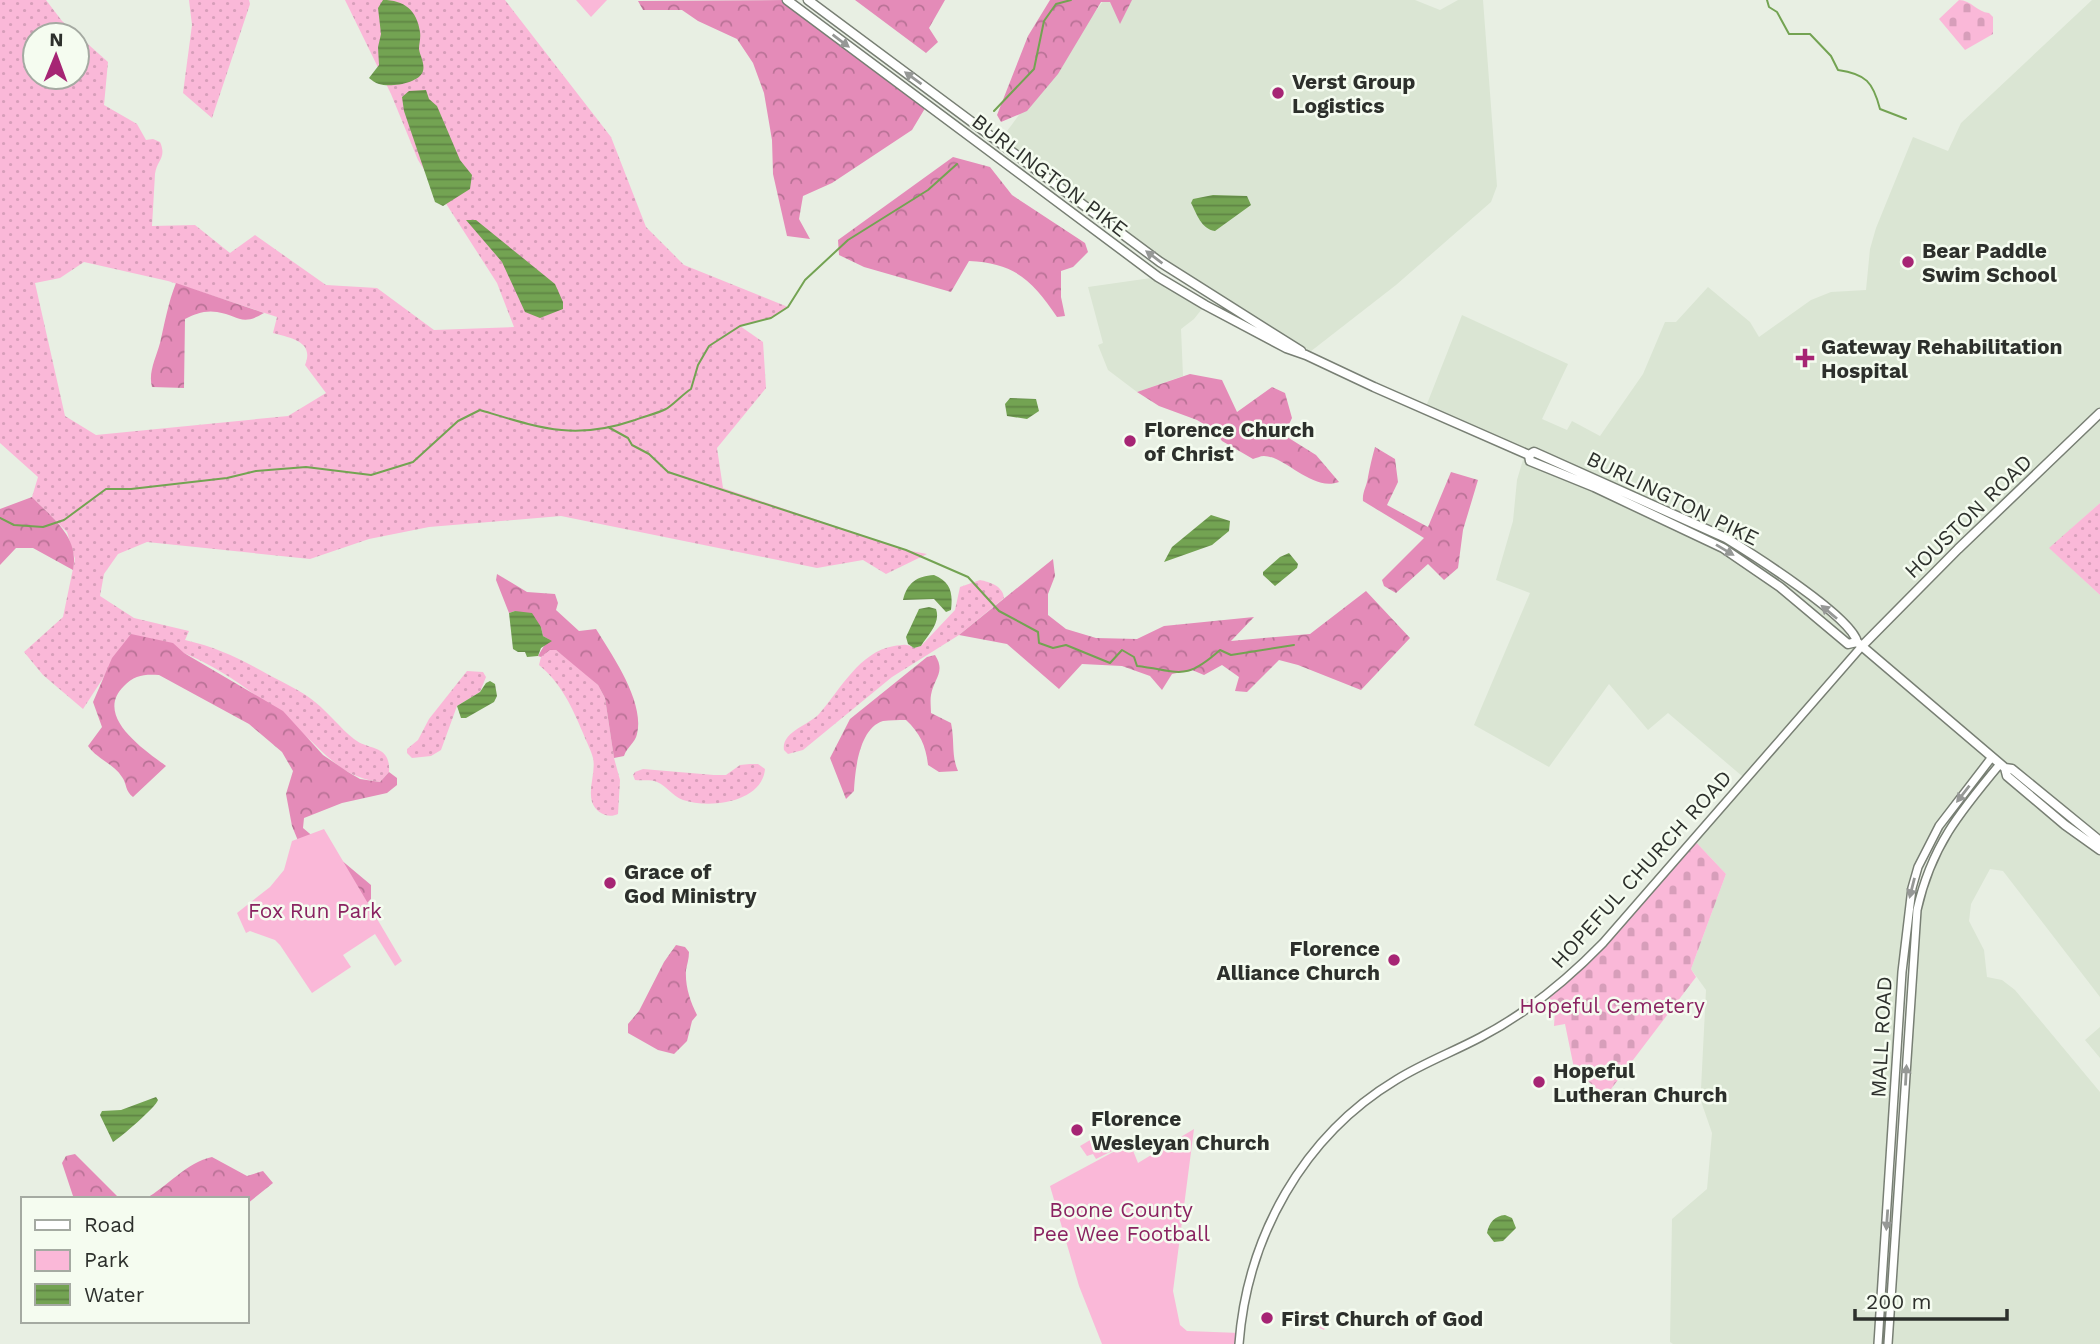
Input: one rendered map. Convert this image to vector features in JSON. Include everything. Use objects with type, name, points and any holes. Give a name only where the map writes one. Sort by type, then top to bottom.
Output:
[{"type":"main road","name":"BURLINGTON PIKE","points":[[787,0],[1158,277],[1286,348],[1529,455]]},
{"type":"main road","name":"BURLINGTON PIKE","points":[[808,0],[1160,262],[1290,342],[1306,355]]},
{"type":"main road","name":"HOUSTON ROAD","points":[[1860,644],[2100,413]]},
{"type":"main road","name":"BURLINGTON PIKE","points":[[1529,455],[1535,452],[1726,538],[1783,574],[1856,634],[1860,644],[1992,757],[2002,766],[2007,776],[2100,850]]},
{"type":"main road","name":"BURLINGTON PIKE","points":[[1529,455],[1530,461],[1590,485],[1723,548],[1780,587],[1848,644],[1860,644]]},
{"type":"main road","name":"HOPEFUL CHURCH ROAD","points":[[1240,1344],[1245,1296],[1262,1240],[1291,1183],[1322,1142],[1355,1110],[1387,1085],[1508,1021],[1548,995],[1570,975],[1603,943],[1860,644]]},
{"type":"main road","name":"MALL ROAD","points":[[1878,1344],[1909,900],[1918,867],[1928,845],[1951,809],[1992,757]]},
{"type":"main road","name":"BURLINGTON PIKE","points":[[2002,766],[2012,769],[2100,841]]},
{"type":"main road","name":"MALL ROAD","points":[[1888,1344],[1917,910],[1928,869],[1942,841],[1965,806],[2002,766]]},
{"type":"shaded area","points":[[1104,0],[1415,0],[1440,10],[1458,0],[1483,0],[1497,186],[1491,202],[1396,285],[1306,355],[1186,280],[999,142]]},
{"type":"shaded area","points":[[2092,0],[2100,0],[2100,503],[2050,548],[2100,595],[2100,997],[2003,871],[1990,869],[1971,904],[1969,921],[1984,950],[1987,977],[2002,980],[2015,990],[2100,1092],[2100,1344],[1888,1344],[1917,910],[1941,840],[1933,837],[1928,845],[1907,913],[1879,1344],[1673,1344],[1670,1342],[1672,1219],[1707,1189],[1712,1133],[1702,1104],[1701,1089],[1706,990],[1691,969],[1726,874],[1693,839],[1745,781],[1668,713],[1648,730],[1609,684],[1549,767],[1474,725],[1530,593],[1496,580],[1513,521],[1517,480],[1525,453],[1425,409],[1462,315],[1568,364],[1542,419],[1567,430],[1572,421],[1600,436],[1643,374],[1665,322],[1676,322],[1708,287],[1750,322],[1759,337],[1811,300],[1831,292],[1866,290],[1870,249],[1876,228],[1913,137],[1948,151],[1961,123]]},
{"type":"shaded area","points":[[1158,277],[1205,305],[1194,319],[1181,329],[1183,376],[1137,392],[1108,370],[1098,345],[1103,343],[1088,287]]},
{"type":"shaded area","points":[[2100,1027],[2100,1058],[2085,1040]]},
{"type":"green space","points":[[0,0],[46,0],[62,21],[21,21],[21,91],[91,91],[91,47],[108,62],[104,105],[137,124],[146,140],[160,142],[162,147],[155,174],[152,226],[195,225],[230,253],[255,235],[326,285],[377,288],[434,330],[514,327],[497,283],[418,160],[391,94],[345,0],[505,0],[611,137],[646,227],[684,265],[788,307],[771,318],[740,326],[763,342],[766,388],[717,448],[723,488],[906,550],[927,554],[886,574],[863,560],[817,568],[561,516],[429,527],[369,539],[310,559],[147,542],[118,554],[104,574],[100,596],[134,618],[189,631],[185,640],[238,659],[304,694],[354,739],[383,752],[389,763],[389,772],[380,782],[345,770],[246,688],[217,669],[186,654],[163,650],[122,649],[83,709],[43,675],[24,652],[63,617],[75,559],[67,532],[32,497],[38,477],[0,443]],"holes":[[[84,262],[168,281],[277,317],[273,333],[293,339],[304,346],[307,351],[305,365],[326,393],[288,416],[96,435],[65,416],[35,283],[60,278]]]},
{"type":"green space","points":[[189,0],[249,0],[250,4],[212,118],[183,93],[192,25]]},
{"type":"green space","points":[[576,0],[607,0],[591,17]]},
{"type":"green space","points":[[787,0],[927,105],[912,130],[832,183],[803,196],[799,219],[810,239],[787,236],[773,174],[772,140],[764,93],[753,63],[737,39],[698,21],[682,10],[643,10],[638,1]]},
{"type":"green space","points":[[855,0],[945,0],[929,28],[938,42],[926,53]]},
{"type":"green space","points":[[1050,0],[1132,0],[1120,24],[1110,2],[1101,2],[1058,74],[1027,111],[1001,122],[997,115],[1028,36]]},
{"type":"green space","points":[[1959,0],[1993,17],[1993,34],[1965,50],[1939,19]]},
{"type":"green space","points":[[953,157],[990,167],[1012,195],[1085,243],[1088,252],[1073,267],[1061,271],[1061,297],[1065,316],[1057,317],[1031,284],[1011,270],[999,266],[969,261],[951,292],[864,267],[839,255],[838,240]]},
{"type":"green space","points":[[176,283],[264,313],[245,320],[217,312],[196,314],[185,319],[184,388],[152,387],[152,370]]},
{"type":"green space","points":[[1190,374],[1222,380],[1237,412],[1272,387],[1285,393],[1292,418],[1284,435],[1316,455],[1339,482],[1319,482],[1272,458],[1263,456],[1253,459],[1222,441],[1214,430],[1197,420],[1159,406],[1137,392]]},
{"type":"green space","points":[[1375,447],[1395,459],[1398,482],[1387,505],[1428,527],[1451,472],[1478,480],[1463,530],[1458,568],[1444,580],[1428,564],[1396,593],[1384,586],[1382,580],[1424,538],[1363,501]]},
{"type":"green space","points":[[32,497],[63,529],[72,548],[73,570],[33,548],[16,548],[0,565],[0,509]]},
{"type":"green space","points":[[2100,503],[2100,595],[2049,548]]},
{"type":"green space","points":[[1053,559],[1055,576],[1048,594],[1048,615],[1066,629],[1096,638],[1137,639],[1164,626],[1254,617],[1231,641],[1310,634],[1366,591],[1410,638],[1361,690],[1279,660],[1247,692],[1235,691],[1239,677],[1222,665],[1204,675],[1192,670],[1172,674],[1162,690],[1150,676],[1122,666],[1082,664],[1059,689],[1007,644],[959,635]]},
{"type":"green space","points":[[497,574],[527,592],[555,594],[558,603],[556,610],[579,631],[596,629],[626,679],[636,708],[637,734],[624,756],[614,758],[605,698],[598,685],[556,650],[538,656],[548,639],[543,636],[541,627],[515,611],[509,613],[496,580]]},
{"type":"green space","points":[[980,580],[999,588],[1004,598],[959,635],[892,677],[803,750],[788,754],[784,750],[787,738],[819,714],[861,664],[882,650],[894,646],[921,646],[955,610],[960,587]]},
{"type":"green space","points":[[131,634],[173,643],[184,653],[283,711],[323,755],[360,779],[380,782],[389,772],[397,778],[397,785],[387,793],[342,803],[304,818],[303,828],[371,885],[371,899],[356,914],[301,848],[292,826],[286,794],[293,771],[282,752],[249,724],[159,675],[144,675],[136,677],[124,686],[116,697],[115,709],[118,720],[135,742],[166,766],[133,797],[119,772],[88,746],[102,727],[93,702],[112,658]]},
{"type":"green space","points":[[550,650],[556,650],[579,668],[598,685],[605,698],[620,780],[618,814],[603,814],[592,802],[594,763],[591,752],[565,696],[539,665],[541,657]]},
{"type":"green space","points":[[935,655],[939,671],[931,695],[931,713],[951,723],[958,771],[939,772],[928,765],[922,740],[906,720],[883,721],[868,732],[857,762],[854,791],[846,799],[830,758],[850,719],[927,657]]},
{"type":"green space","points":[[467,671],[483,672],[486,677],[480,692],[457,706],[441,750],[431,756],[412,758],[407,749],[418,740],[429,719]]},
{"type":"green space","points":[[758,764],[765,769],[762,780],[755,789],[733,801],[720,803],[706,804],[683,800],[661,784],[635,780],[633,775],[643,769],[726,775],[740,765]]},
{"type":"green space","name":"Fox Run Park","points":[[324,829],[402,961],[395,966],[375,934],[343,955],[351,967],[312,993],[280,945],[275,940],[250,931],[246,933],[237,913],[270,887],[284,870],[292,841]]},
{"type":"green space","name":"Hopeful Cemetery","points":[[1693,839],[1726,874],[1691,969],[1696,977],[1605,1097],[1574,1068],[1565,1024],[1554,1026],[1555,1010],[1548,995],[1581,965]]},
{"type":"green space","points":[[676,945],[685,947],[689,952],[686,982],[697,1015],[692,1021],[687,1041],[674,1054],[658,1050],[628,1033],[628,1024],[639,1011],[664,962]]},
{"type":"green space","name":"Boone County Pee Wee Football","points":[[1194,1129],[1173,1291],[1180,1325],[1187,1331],[1240,1333],[1239,1344],[1102,1344],[1079,1286],[1050,1186],[1130,1143],[1138,1163]]},
{"type":"green space","points":[[1102,1133],[1112,1151],[1096,1159],[1093,1154],[1087,1156],[1080,1146]]},
{"type":"green space","points":[[75,1154],[118,1197],[73,1197],[62,1163],[66,1156]]},
{"type":"green space","points":[[212,1157],[247,1176],[263,1171],[273,1183],[248,1203],[248,1197],[148,1197],[203,1160]]},
{"type":"green space","points":[[1316,1312],[1330,1318],[1324,1330],[1311,1324]]},
{"type":"water","points":[[383,0],[403,4],[413,12],[420,34],[419,49],[423,71],[416,79],[397,85],[376,83],[369,78],[379,65],[378,47],[381,34],[378,8]]},
{"type":"water","points":[[426,90],[429,99],[437,106],[460,160],[472,175],[470,189],[443,206],[435,202],[404,111],[402,97],[409,91]]},
{"type":"water","points":[[1213,195],[1247,196],[1251,205],[1215,231],[1210,230],[1203,224],[1191,203],[1193,199]]},
{"type":"water","points":[[466,220],[476,220],[555,284],[563,302],[563,309],[540,318],[525,312],[502,262]]},
{"type":"water","points":[[1010,398],[1036,399],[1039,411],[1027,419],[1007,416],[1005,404]]},
{"type":"water","points":[[1211,515],[1230,521],[1229,531],[1212,545],[1164,562],[1172,547]]},
{"type":"water","points":[[1289,553],[1298,564],[1297,568],[1275,586],[1263,572]]},
{"type":"water","points":[[934,575],[950,589],[951,610],[946,612],[934,599],[903,600],[907,589],[914,582]]},
{"type":"water","points":[[919,609],[936,609],[937,619],[921,646],[914,648],[908,644],[906,637]]},
{"type":"water","points":[[509,613],[532,613],[543,636],[552,641],[541,648],[538,656],[527,657],[525,652],[513,649]]},
{"type":"water","points":[[490,681],[495,684],[497,696],[494,702],[466,718],[461,718],[457,706],[480,692]]},
{"type":"water","points":[[156,1097],[158,1100],[151,1109],[113,1142],[100,1115],[102,1111],[121,1110]]},
{"type":"water","points":[[1505,1215],[1512,1218],[1516,1228],[1503,1241],[1494,1242],[1487,1233],[1489,1226],[1495,1218]]},
{"type":"waterway","points":[[994,111],[1034,69],[1044,21],[1056,4],[1071,0]]},
{"type":"waterway","points":[[1767,0],[1769,7],[1777,12],[1789,34],[1810,34],[1831,56],[1838,70],[1855,74],[1867,81],[1880,109],[1906,119]]},
{"type":"waterway","points":[[0,518],[14,525],[43,527],[64,520],[106,489],[131,489],[227,478],[256,471],[306,467],[371,475],[413,462],[458,421],[480,410],[539,427],[575,431],[613,426],[658,412],[669,407],[691,389],[698,365],[709,346],[740,326],[771,318],[788,307],[805,280],[848,240],[928,190],[957,164]]},
{"type":"waterway","points":[[608,427],[628,438],[632,445],[649,454],[668,472],[906,550],[968,577],[999,611],[1038,632],[1039,643],[1053,648],[1066,645],[1110,663],[1122,650],[1134,657],[1137,666],[1181,672],[1198,667],[1220,650],[1231,655],[1294,645]]},
{"type":"place","name":"Verst Group Logistics","points":[[1278,93]]},
{"type":"place","name":"Bear Paddle Swim School","points":[[1908,262]]},
{"type":"place","name":"Gateway Rehabilitation Hospital","points":[[1805,358]]},
{"type":"place","name":"Florence Church of Christ","points":[[1130,441]]},
{"type":"place","name":"Grace of God Ministry","points":[[610,883]]},
{"type":"place","name":"Florence Alliance Church","points":[[1394,960]]},
{"type":"place","name":"Hopeful Lutheran Church","points":[[1539,1082]]},
{"type":"place","name":"Florence Wesleyan Church","points":[[1077,1130]]},
{"type":"place","name":"First Church of God","points":[[1267,1318]]}]
